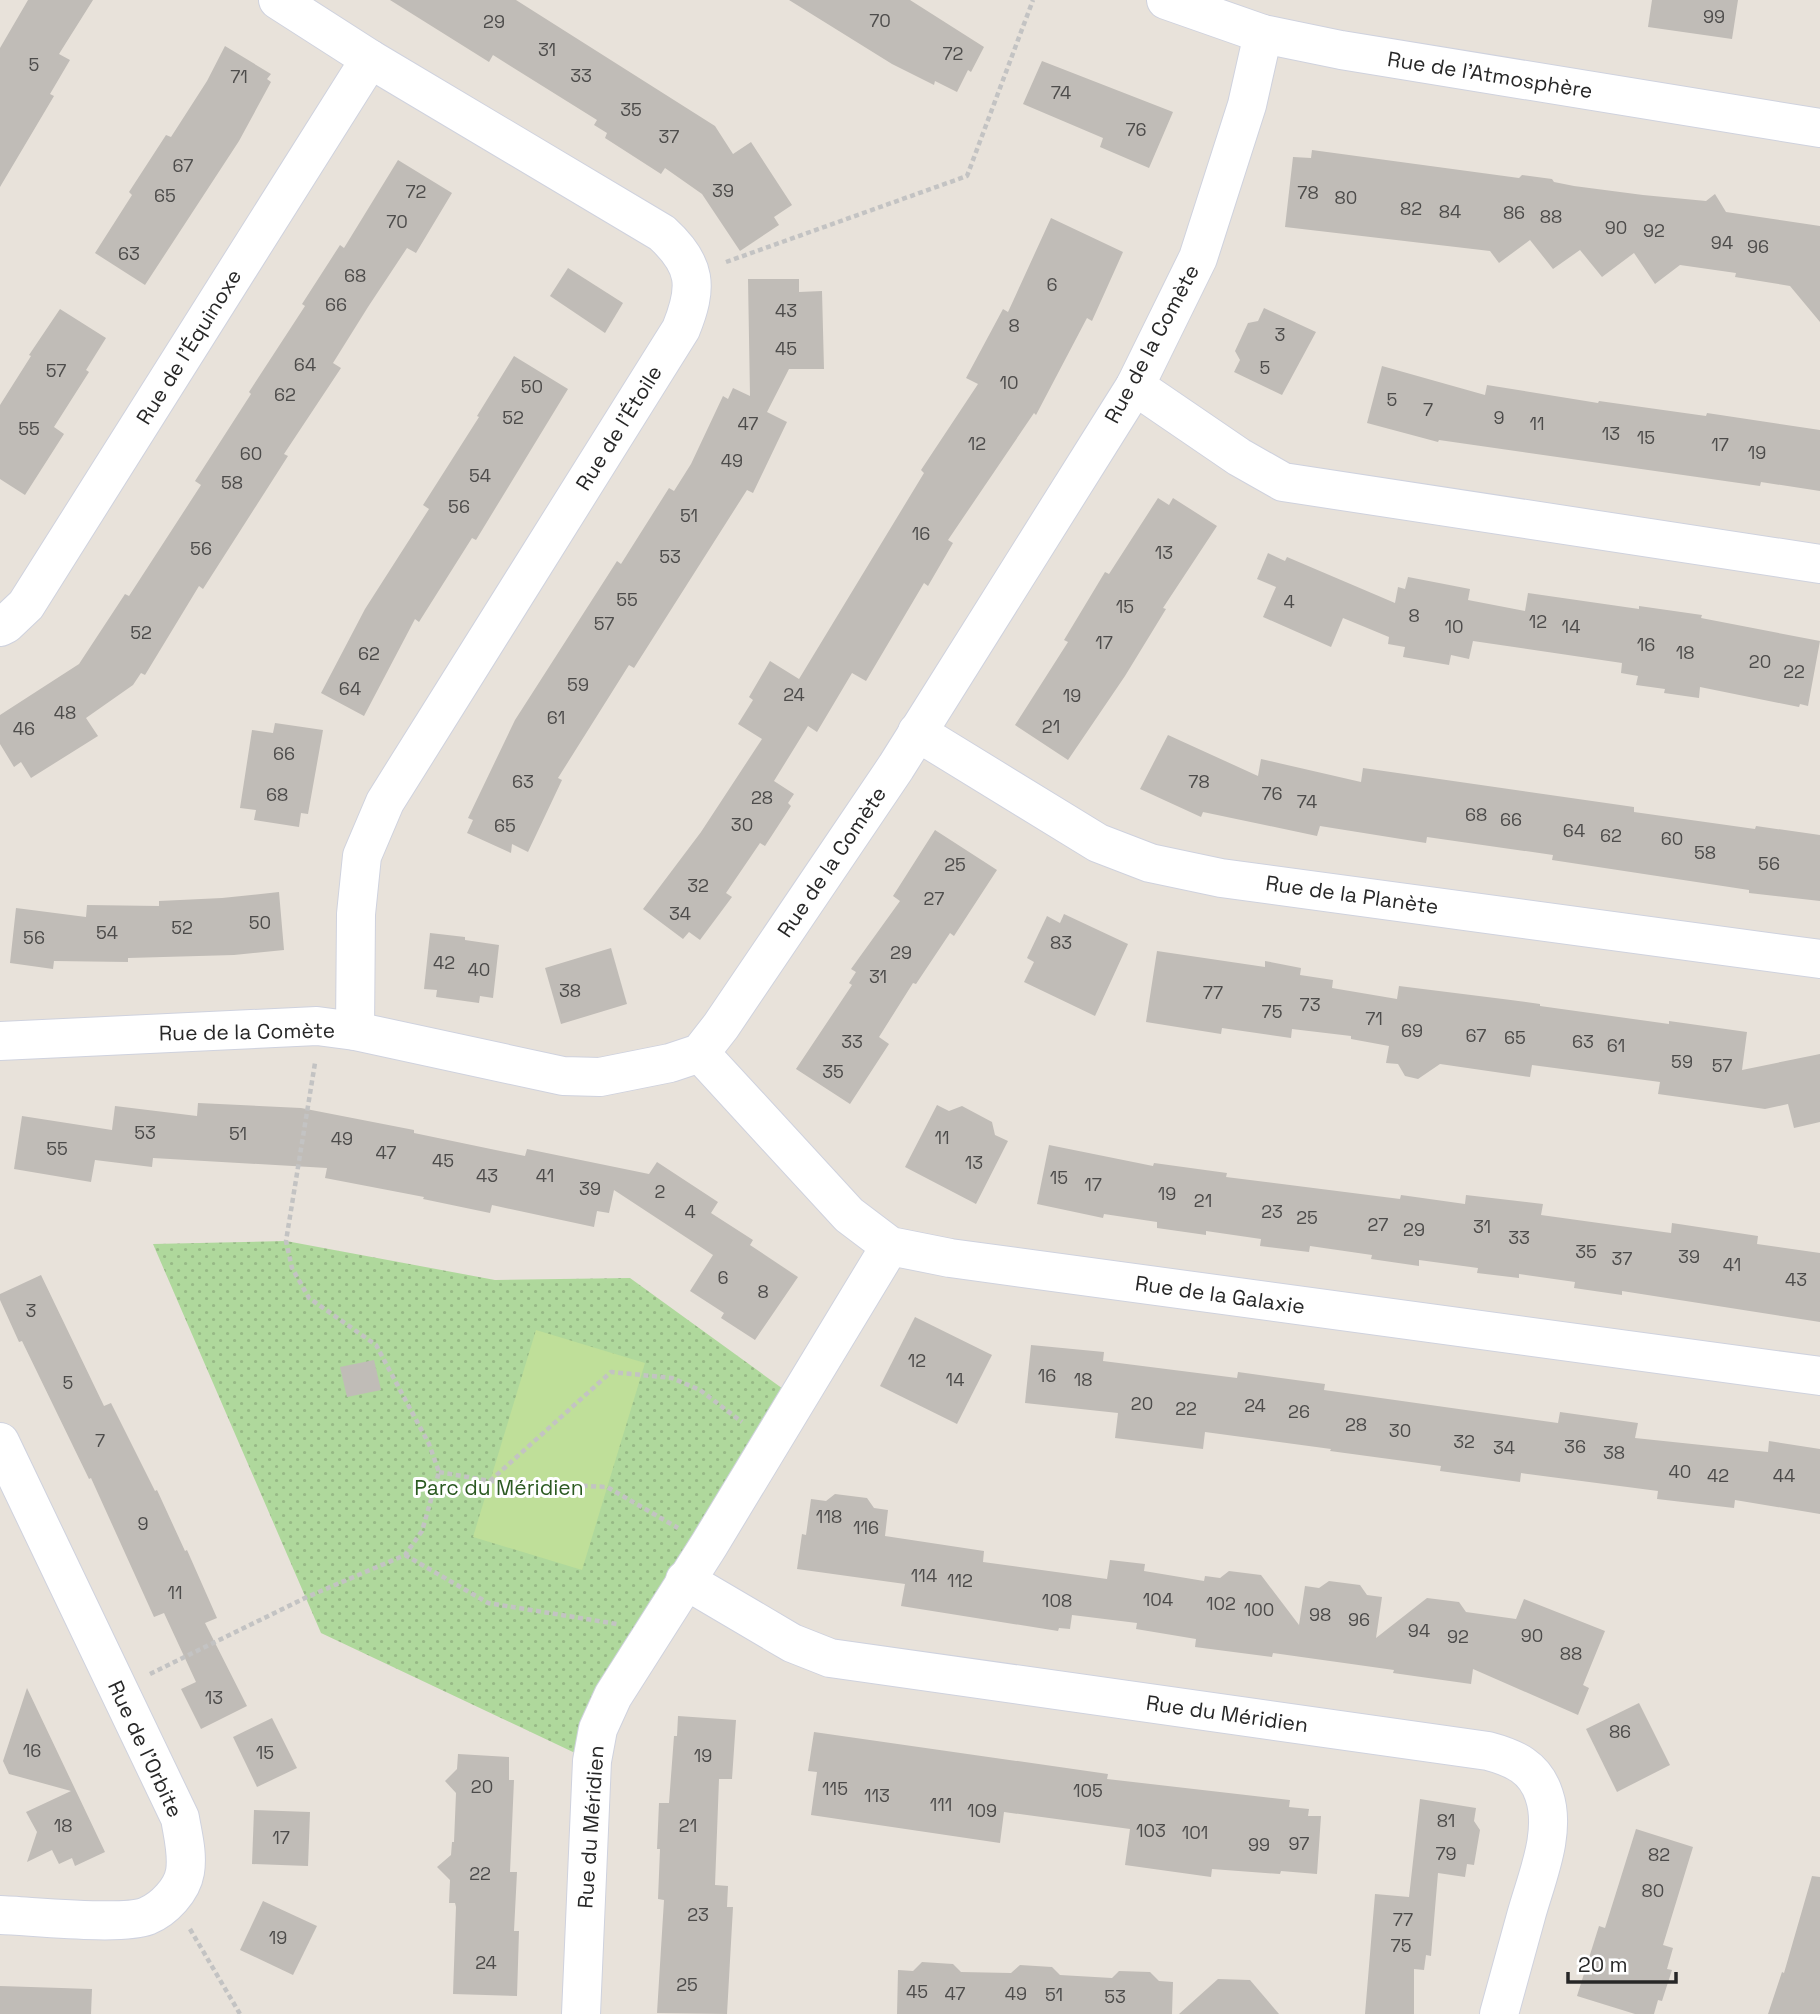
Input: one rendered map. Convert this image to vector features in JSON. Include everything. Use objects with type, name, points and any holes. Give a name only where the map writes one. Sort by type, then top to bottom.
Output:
[{"type":"street","points":[[278,0],[370,59],[662,233],[682,251],[691,275]]},
{"type":"street","name":"Rue de l'Atmosphère","points":[[1166,0],[1263,34],[1398,60],[1820,128]]},
{"type":"street","name":"Rue de la Comète","points":[[0,1041],[317,1026],[355,1031],[563,1076],[600,1077],[670,1063],[700,1053],[721,1026],[917,732],[1135,386],[1198,258],[1247,105],[1263,34]]},
{"type":"street","name":"Rue de l'Équinoxe","points":[[0,627],[6,625],[26,605],[370,59]]},
{"type":"street","name":"Rue de l'Étoile","points":[[355,1031],[356,914],[362,856],[384,802],[681,329],[691,303],[691,275]]},
{"type":"street","points":[[1135,386],[1239,457],[1283,482],[1820,564]]},
{"type":"street","name":"Rue de la Planète","points":[[917,732],[1098,843],[1150,863],[1221,878],[1820,959]]},
{"type":"street","name":"Rue de la Galaxie","points":[[700,1053],[849,1215],[890,1246],[950,1258],[1820,1376]]},
{"type":"street","name":"Rue du Méridien","points":[[581,2014],[592,1761],[598,1730],[613,1696],[709,1545],[890,1246]]},
{"type":"street","name":"Rue de l'Orbite","points":[[0,1443],[180,1818],[186,1848],[185,1875],[172,1899]]},
{"type":"street","name":"Rue du Méridien","points":[[685,1580],[792,1643],[830,1658],[1488,1751],[1513,1757],[1532,1773],[1544,1795],[1548,1822],[1544,1851],[1499,2014]]},
{"type":"street","points":[[0,1915],[118,1920],[146,1916],[172,1899]]},
{"type":"path","points":[[691,275],[967,176],[1033,0]]},
{"type":"path","points":[[118,1689],[307,1597],[405,1555],[422,1531],[439,1472],[429,1444],[376,1346],[309,1298],[292,1268],[286,1241],[315,1068],[317,1026]]},
{"type":"path","points":[[490,1481],[611,1372],[672,1378],[700,1390],[771,1444]]},
{"type":"path","points":[[439,1472],[490,1481],[607,1487],[709,1545]]},
{"type":"path","points":[[405,1555],[488,1604],[654,1629]]},
{"type":"path","points":[[172,1899],[240,2014]]},
{"type":"green space","name":"Parc du Méridien","points":[[286,1241],[495,1280],[630,1278],[797,1399],[592,1761],[321,1633],[153,1244]]},
{"type":"green space","points":[[536,1330],[645,1363],[582,1570],[473,1537]]},
{"type":"building","points":[[28,0],[93,0],[59,54],[70,60],[50,94],[54,96],[0,187],[0,48]]},
{"type":"building","points":[[390,0],[516,0],[715,126],[733,154],[751,142],[792,205],[774,217],[779,225],[740,251],[702,194],[665,168],[661,174],[605,138],[607,133],[594,125],[597,120],[493,55],[489,62]]},
{"type":"building","points":[[789,0],[910,0],[984,47],[957,92],[935,81],[934,85],[892,64]]},
{"type":"building","points":[[1652,0],[1738,0],[1732,39],[1648,27]]},
{"type":"building","points":[[225,46],[271,74],[267,79],[271,82],[239,141],[145,285],[95,253],[132,195],[129,192],[166,135],[171,137],[207,81]]},
{"type":"building","points":[[1042,61],[1173,112],[1149,168],[1100,147],[1103,138],[1023,104]]},
{"type":"building","points":[[1312,150],[1519,178],[1522,175],[1552,179],[1554,182],[1574,186],[1643,195],[1706,201],[1715,194],[1726,212],[1820,226],[1820,322],[1790,286],[1735,277],[1736,273],[1680,265],[1655,284],[1634,253],[1602,277],[1580,250],[1553,269],[1530,240],[1499,263],[1490,251],[1285,227],[1293,157],[1311,158]]},
{"type":"building","points":[[398,160],[452,193],[416,253],[407,248],[368,307],[333,363],[341,368],[284,454],[288,456],[203,589],[199,586],[145,675],[141,673],[133,685],[86,718],[98,736],[31,778],[21,762],[14,767],[0,744],[0,715],[79,664],[125,594],[129,596],[201,485],[195,481],[305,306],[302,304],[340,245],[344,248]]},
{"type":"building","points":[[1051,218],[1123,252],[1092,321],[1087,318],[1036,415],[1034,413],[948,540],[953,543],[928,586],[924,583],[866,681],[852,673],[817,732],[808,726],[774,781],[794,794],[788,803],[791,806],[765,846],[760,843],[726,893],[732,897],[700,940],[689,932],[683,939],[643,909],[701,832],[762,739],[738,724],[753,700],[749,697],[770,661],[799,679],[924,473],[921,470],[978,384],[966,378],[1003,309],[1008,312]]},
{"type":"building","points":[[568,268],[623,303],[605,333],[550,296]]},
{"type":"building","points":[[748,279],[799,279],[799,292],[822,291],[824,369],[789,369],[767,412],[787,422],[753,493],[747,490],[634,668],[629,665],[558,778],[562,780],[528,852],[512,844],[511,853],[467,833],[473,820],[468,818],[515,720],[617,561],[621,564],[669,488],[674,491],[691,464],[723,396],[728,399],[733,388],[750,396]]},
{"type":"building","points":[[1264,308],[1316,332],[1282,395],[1234,372],[1240,360],[1235,351],[1248,323],[1258,321]]},
{"type":"building","points":[[60,309],[106,338],[86,370],[89,372],[54,427],[64,434],[25,495],[0,479],[0,405]]},
{"type":"building","points":[[514,356],[568,389],[476,540],[472,538],[419,622],[415,619],[364,716],[321,693],[365,609],[429,509],[423,505]]},
{"type":"building","points":[[1382,366],[1485,395],[1487,385],[1598,403],[1599,401],[1706,416],[1707,413],[1820,430],[1820,491],[1761,482],[1760,486],[1439,440],[1438,442],[1367,423]]},
{"type":"building","points":[[1158,498],[1169,505],[1173,498],[1217,526],[1163,608],[1166,609],[1125,676],[1068,760],[1015,725],[1068,642],[1064,640],[1105,572],[1109,574]]},
{"type":"building","points":[[1268,553],[1285,561],[1287,557],[1395,603],[1398,587],[1405,589],[1408,577],[1470,589],[1468,600],[1525,611],[1528,593],[1702,615],[1701,618],[1820,641],[1808,706],[1800,704],[1799,707],[1700,687],[1699,698],[1664,693],[1665,689],[1636,685],[1638,676],[1621,673],[1622,663],[1473,641],[1469,659],[1451,655],[1449,665],[1403,657],[1405,647],[1388,644],[1389,637],[1343,618],[1331,647],[1263,617],[1276,587],[1257,579]]},
{"type":"building","points":[[275,723],[323,730],[308,814],[301,813],[299,827],[254,820],[256,810],[240,808],[252,730],[273,733]]},
{"type":"building","points":[[1168,735],[1258,776],[1261,759],[1361,782],[1363,768],[1634,807],[1634,812],[1820,835],[1820,901],[1749,893],[1749,890],[1552,860],[1553,855],[1427,837],[1426,843],[1320,826],[1317,836],[1203,812],[1201,817],[1140,789]]},
{"type":"building","points":[[935,830],[997,870],[954,936],[950,933],[916,984],[913,983],[879,1037],[889,1044],[850,1104],[796,1069],[852,985],[849,983],[856,972],[851,969],[900,901],[893,896]]},
{"type":"building","points":[[279,892],[284,950],[234,955],[128,958],[128,962],[54,961],[53,969],[10,963],[16,908],[86,917],[87,905],[159,906],[159,901]]},
{"type":"building","points":[[1064,914],[1128,944],[1095,1016],[1024,982],[1034,962],[1027,958],[1047,916],[1060,923]]},
{"type":"building","points":[[430,933],[499,945],[493,998],[480,996],[479,1003],[436,997],[437,990],[424,989]]},
{"type":"building","points":[[611,948],[627,1004],[561,1024],[545,968]]},
{"type":"building","points":[[1157,951],[1265,967],[1265,961],[1301,968],[1300,975],[1333,980],[1332,988],[1397,999],[1399,986],[1669,1024],[1669,1021],[1747,1032],[1742,1070],[1820,1054],[1820,1122],[1794,1128],[1788,1104],[1765,1109],[1658,1094],[1660,1082],[1532,1065],[1530,1077],[1440,1064],[1418,1079],[1405,1076],[1398,1064],[1386,1063],[1389,1046],[1351,1039],[1351,1036],[1292,1029],[1291,1038],[1222,1028],[1221,1034],[1146,1022]]},
{"type":"building","points":[[198,1103],[301,1108],[414,1130],[414,1133],[525,1156],[527,1149],[649,1174],[657,1162],[718,1202],[711,1213],[753,1240],[750,1245],[798,1277],[755,1340],[721,1318],[724,1313],[690,1291],[713,1255],[614,1190],[609,1213],[597,1211],[594,1227],[492,1205],[490,1213],[325,1178],[327,1168],[153,1158],[152,1167],[95,1160],[91,1182],[14,1169],[22,1116],[112,1130],[115,1106],[197,1116]]},
{"type":"building","points":[[937,1105],[949,1111],[962,1106],[992,1122],[995,1135],[1008,1141],[976,1204],[905,1167]]},
{"type":"building","points":[[1049,1145],[1153,1166],[1154,1163],[1227,1173],[1226,1177],[1400,1199],[1401,1195],[1465,1204],[1466,1195],[1543,1204],[1541,1215],[1671,1233],[1672,1223],[1758,1236],[1757,1244],[1820,1253],[1820,1322],[1622,1291],[1622,1295],[1574,1288],[1575,1282],[1519,1274],[1519,1278],[1477,1273],[1478,1268],[1419,1260],[1419,1266],[1371,1259],[1372,1255],[1310,1246],[1309,1252],[1260,1246],[1261,1239],[1206,1231],[1206,1235],[1157,1228],[1157,1222],[1104,1214],[1103,1218],[1037,1204]]},
{"type":"building","points":[[41,1275],[104,1406],[111,1403],[155,1491],[157,1490],[217,1618],[205,1623],[247,1706],[201,1729],[181,1689],[196,1682],[164,1613],[154,1617],[91,1478],[89,1479],[0,1300],[0,1294]]},
{"type":"building","points":[[915,1317],[992,1355],[957,1424],[880,1386]]},
{"type":"building","points":[[1031,1345],[1104,1352],[1103,1361],[1237,1378],[1238,1372],[1325,1384],[1324,1390],[1558,1423],[1560,1412],[1638,1423],[1635,1438],[1768,1452],[1769,1441],[1820,1449],[1820,1514],[1735,1500],[1734,1508],[1657,1499],[1658,1491],[1521,1473],[1520,1482],[1440,1471],[1441,1466],[1205,1432],[1203,1449],[1115,1438],[1118,1413],[1025,1403]]},
{"type":"building","points":[[374,1360],[381,1390],[347,1397],[340,1367]]},
{"type":"building","points":[[835,1494],[867,1498],[874,1508],[888,1510],[885,1536],[984,1551],[983,1562],[1107,1579],[1110,1560],[1145,1564],[1144,1571],[1204,1581],[1205,1576],[1220,1578],[1229,1571],[1261,1575],[1299,1625],[1305,1586],[1319,1588],[1329,1581],[1360,1585],[1367,1595],[1382,1597],[1376,1638],[1427,1598],[1459,1602],[1466,1612],[1516,1619],[1524,1599],[1605,1631],[1583,1685],[1589,1688],[1578,1715],[1473,1669],[1471,1684],[1273,1653],[1272,1657],[1195,1647],[1196,1639],[1136,1629],[1137,1623],[1072,1615],[1070,1629],[1059,1628],[1058,1631],[901,1606],[905,1584],[797,1569],[802,1534],[806,1535],[811,1499],[826,1501]]},
{"type":"building","points":[[27,1688],[105,1852],[75,1866],[72,1858],[59,1864],[52,1850],[27,1862],[37,1832],[26,1812],[71,1791],[9,1774],[3,1761]]},
{"type":"building","points":[[1639,1703],[1670,1765],[1617,1792],[1586,1729]]},
{"type":"building","points":[[678,1716],[736,1720],[732,1779],[719,1779],[715,1885],[728,1886],[727,1907],[733,1907],[727,2014],[657,2013],[664,1900],[658,1899],[659,1803],[669,1803]]},
{"type":"building","points":[[272,1718],[297,1768],[257,1787],[233,1737]]},
{"type":"building","points":[[814,1732],[1108,1774],[1107,1779],[1290,1800],[1289,1807],[1309,1809],[1308,1816],[1321,1816],[1317,1874],[1212,1869],[1211,1877],[1125,1865],[1130,1829],[1004,1812],[1000,1843],[811,1815],[817,1772],[808,1771]]},
{"type":"building","points":[[458,1754],[509,1757],[509,1780],[514,1780],[510,1872],[517,1872],[514,1931],[519,1931],[517,1996],[453,1994],[456,1907],[455,1903],[449,1903],[450,1880],[437,1867],[451,1855],[454,1842],[456,1793],[445,1781],[457,1769]]},
{"type":"building","points":[[1420,1799],[1476,1808],[1474,1821],[1480,1830],[1474,1865],[1467,1864],[1465,1877],[1438,1873],[1431,1956],[1426,1955],[1424,1970],[1414,1969],[1414,2014],[1365,2014],[1375,1894],[1409,1897]]},
{"type":"building","points":[[254,1810],[310,1812],[308,1866],[252,1864]]},
{"type":"building","points":[[1636,1829],[1693,1847],[1663,1945],[1673,1948],[1667,1969],[1672,1970],[1662,2001],[1658,2000],[1654,2014],[1635,2014],[1577,1996],[1599,1926],[1605,1928]]},
{"type":"building","points":[[1812,1876],[1820,1877],[1820,2014],[1768,2014],[1782,1972],[1784,1973]]},
{"type":"building","points":[[263,1901],[317,1926],[293,1975],[240,1950]]},
{"type":"building","points":[[922,1962],[953,1964],[961,1972],[1011,1973],[1020,1965],[1052,1967],[1060,1975],[1112,1978],[1119,1971],[1150,1972],[1159,1981],[1173,1982],[1172,2014],[897,2014],[898,1970],[913,1971]]},
{"type":"building","points":[[1218,1979],[1250,1980],[1279,2014],[1179,2014]]},
{"type":"building","points":[[0,1986],[92,1989],[91,2014],[0,2014]]}]
